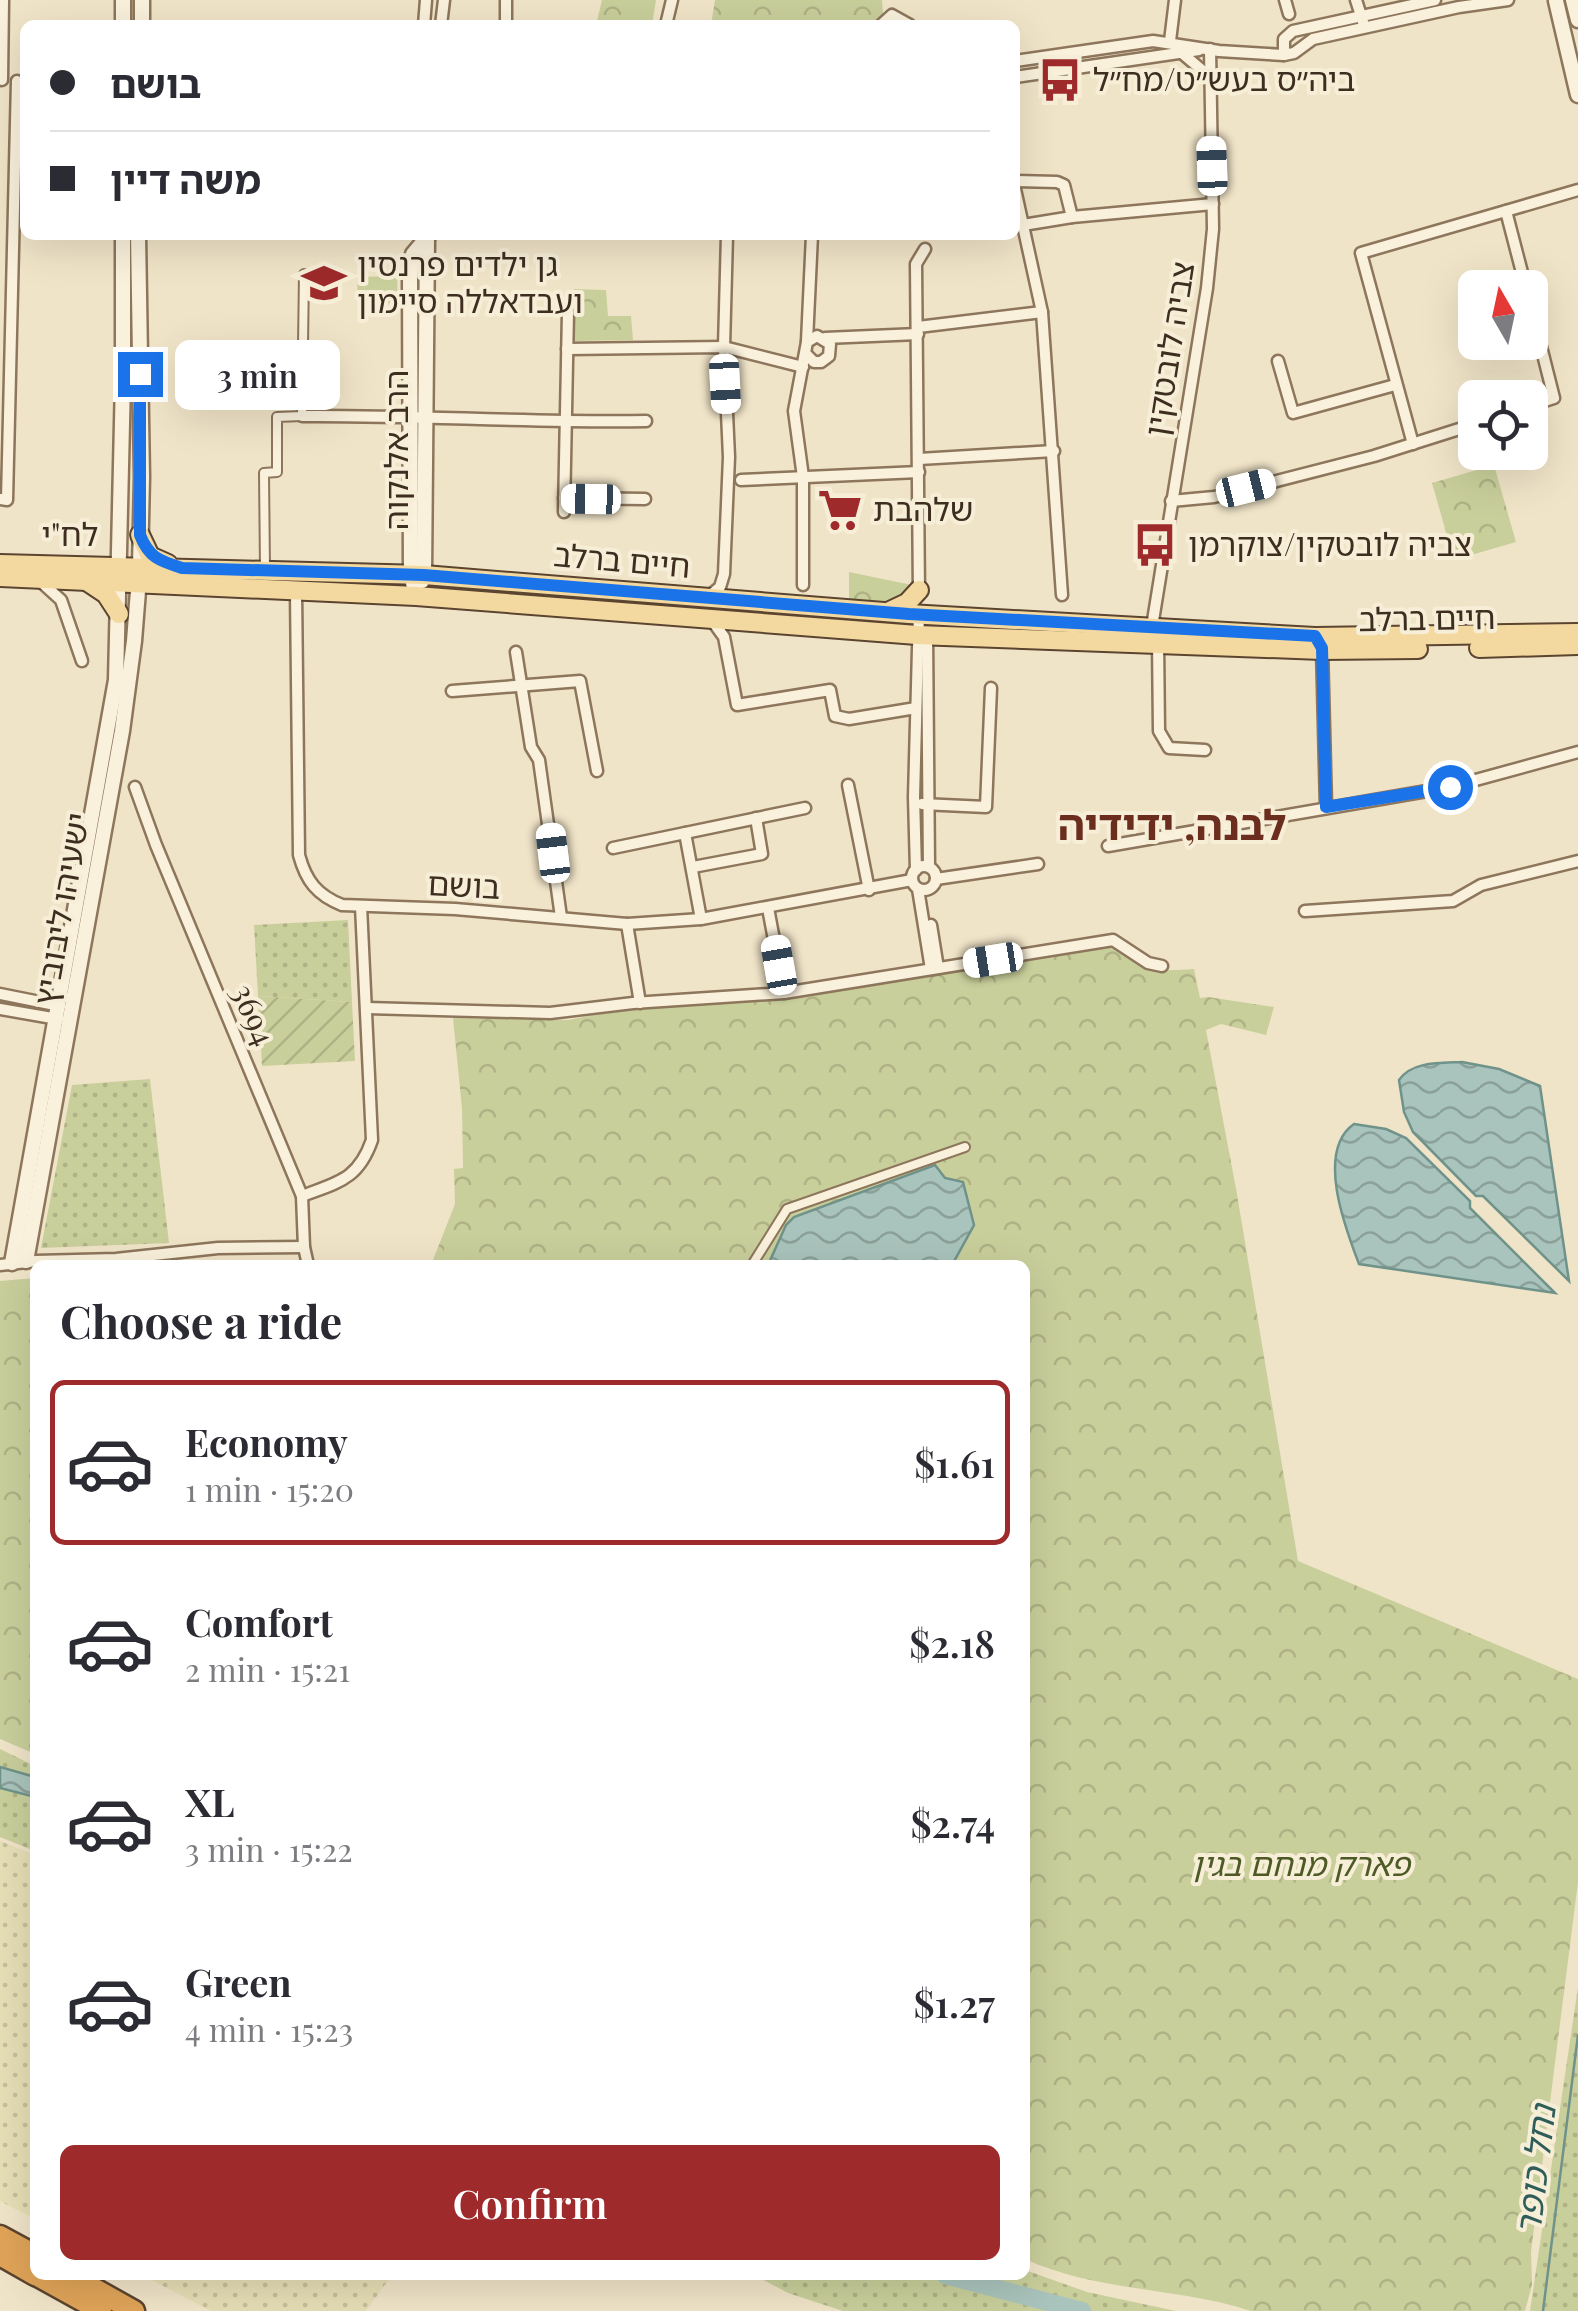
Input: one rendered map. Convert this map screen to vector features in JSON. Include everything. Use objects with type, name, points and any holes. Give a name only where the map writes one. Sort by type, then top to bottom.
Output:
[{"type":"highway","points":[[0,2236],[30,2253]]},
{"type":"highway","points":[[0,2255],[30,2272]]},
{"type":"highway","points":[[44,2280],[101,2311]]},
{"type":"highway","points":[[79,2280],[134,2311]]},
{"type":"main road","points":[[140,535],[150,556],[182,568]]},
{"type":"main road","name":"לח\"י","points":[[0,564],[130,574]]},
{"type":"main road","name":"חיים ברלב","points":[[130,574],[182,568],[418,575],[887,612],[1153,638]]},
{"type":"main road","name":"לח\"י","points":[[0,577],[79,580],[130,574]]},
{"type":"main road","name":"חיים ברלב","points":[[130,574],[296,592],[416,596],[922,635],[1578,646]]},
{"type":"main road","points":[[79,580],[102,590],[119,614]]},
{"type":"main road","points":[[887,612],[908,603],[919,590]]},
{"type":"main road","name":"חיים ברלב","points":[[1318,644],[1572,630]]},
{"type":"street","points":[[1,80],[3,0]]},
{"type":"street","points":[[890,0],[892,15]]},
{"type":"street","points":[[1170,41],[1175,0]]},
{"type":"street","points":[[1286,0],[1290,14]]},
{"type":"street","points":[[1356,0],[1364,28]]},
{"type":"street","points":[[1284,55],[1284,39],[1292,31],[1435,0]]},
{"type":"street","points":[[1020,61],[1140,42],[1170,41],[1210,49],[1284,55],[1313,39],[1508,0]]},
{"type":"street","points":[[1564,0],[1555,0],[1578,95]]},
{"type":"street","points":[[1574,0],[1578,20]]},
{"type":"street","points":[[886,20],[892,15]]},
{"type":"street","points":[[892,15],[901,20]]},
{"type":"street","points":[[1020,76],[1210,49]]},
{"type":"street","name":"צביה לובטקין","points":[[1205,750],[1168,748],[1159,732],[1153,638],[1170,501],[1207,288],[1213,204],[1210,49]]},
{"type":"street","points":[[1182,53],[1209,76]]},
{"type":"street","points":[[4,499],[6,341],[20,98]]},
{"type":"street","points":[[1020,181],[1057,182],[1064,186],[1072,217]]},
{"type":"street","points":[[1413,444],[1361,253],[1578,190]]},
{"type":"street","points":[[1023,225],[1213,204]]},
{"type":"street","points":[[1506,211],[1521,270]]},
{"type":"street","points":[[1020,212],[1042,312],[1062,596]]},
{"type":"street","points":[[123,240],[130,574]]},
{"type":"street","points":[[130,574],[140,535],[138,240]]},
{"type":"street","name":"הרב אלנקוה","points":[[416,596],[419,415],[410,274],[413,254],[425,240]]},
{"type":"street","points":[[727,240],[724,347],[729,457],[724,574],[728,588],[739,600]]},
{"type":"street","points":[[803,586],[803,477],[794,410],[810,324],[812,240]]},
{"type":"street","points":[[925,249],[916,264],[919,615],[928,867],[936,879]]},
{"type":"street","points":[[302,416],[304,274]]},
{"type":"street","points":[[564,512],[568,312]]},
{"type":"street","points":[[806,348],[817,336],[918,330],[1042,312]]},
{"type":"street","points":[[806,348],[814,362],[826,360],[831,352],[825,338]]},
{"type":"street","points":[[568,349],[724,347],[802,367]]},
{"type":"street","points":[[1544,360],[1554,398],[1548,400]]},
{"type":"street","points":[[1278,361],[1293,413],[1395,386]]},
{"type":"street","points":[[265,570],[264,473],[277,472],[277,417],[419,415],[566,423],[646,421]]},
{"type":"street","points":[[1170,501],[1214,497],[1458,429]]},
{"type":"street","points":[[918,459],[1054,451]]},
{"type":"street","points":[[741,480],[919,472]]},
{"type":"street","points":[[564,498],[645,499]]},
{"type":"street","name":"ישעיהו ליבוביץ","points":[[62,1013],[108,737],[119,614],[130,574]]},
{"type":"street","name":"ישעיהו ליבוביץ","points":[[13,1263],[122,731],[130,574]]},
{"type":"street","points":[[703,598],[717,591],[724,574]]},
{"type":"street","points":[[36,578],[61,600],[82,662]]},
{"type":"street","points":[[61,600],[79,580]]},
{"type":"street","name":"בושם","points":[[296,592],[298,855],[314,888],[328,900],[361,906],[628,924],[701,919],[918,882],[928,867]]},
{"type":"street","points":[[710,619],[724,638],[737,705],[830,690],[835,716],[849,719],[916,708]]},
{"type":"street","points":[[724,638],[735,621]]},
{"type":"street","points":[[922,635],[914,804],[918,882],[934,969]]},
{"type":"street","points":[[1318,644],[1326,807]]},
{"type":"street","points":[[516,652],[531,747],[539,760],[561,917]]},
{"type":"street","points":[[452,691],[580,681],[598,771]]},
{"type":"street","points":[[914,804],[986,807],[991,688]]},
{"type":"street","points":[[1108,846],[1450,787],[1578,752]]},
{"type":"street","points":[[848,786],[869,890]]},
{"type":"street","name":"3694","points":[[135,787],[302,1196],[307,1260]]},
{"type":"street","points":[[612,848],[805,808]]},
{"type":"street","points":[[693,867],[762,854],[756,818]]},
{"type":"street","points":[[685,833],[701,919]]},
{"type":"street","points":[[1305,911],[1454,901],[1481,885],[1578,861]]},
{"type":"street","points":[[936,879],[1038,864]]},
{"type":"street","points":[[918,882],[934,885],[936,879]]},
{"type":"street","points":[[302,1196],[346,1180],[364,1162],[372,1140],[361,906]]},
{"type":"street","points":[[768,908],[784,994]]},
{"type":"street","points":[[628,924],[640,1003]]},
{"type":"street","points":[[366,1008],[550,1014],[640,1003],[784,994],[1113,940],[1148,963],[1162,966]]},
{"type":"street","points":[[0,994],[62,1013]]},
{"type":"street","points":[[0,1009],[62,1013]]},
{"type":"street","points":[[755,1260],[787,1209],[965,1147]]},
{"type":"street","points":[[100,1260],[237,1247],[304,1247]]},
{"type":"shaded area","points":[[0,1841],[30,1853],[30,2216],[0,2201]]},
{"type":"shaded area","points":[[152,2280],[388,2280],[366,2311],[211,2311]]},
{"type":"green space","points":[[602,0],[656,0],[653,20],[597,20]]},
{"type":"green space","points":[[715,0],[882,0],[883,14],[876,20],[712,20]]},
{"type":"green space","points":[[397,276],[398,303],[358,304],[357,277]]},
{"type":"green space","points":[[574,289],[606,290],[608,316],[631,316],[633,340],[575,341]]},
{"type":"green space","points":[[1477,470],[1495,470],[1516,542],[1454,560],[1432,483]]},
{"type":"green space","points":[[849,572],[912,585],[907,596],[884,605],[849,601]]},
{"type":"green space","points":[[348,920],[352,1002],[258,996],[254,925]]},
{"type":"green space","name":"פארק מנחם בגין","points":[[1113,944],[1150,968],[1194,969],[1200,998],[1274,1007],[1266,1035],[1221,1024],[1206,1030],[1298,1561],[1578,1679],[1578,1882],[1531,2252],[1532,2285],[1525,2311],[1251,2311],[1195,2297],[1080,2278],[1030,2261],[1030,1260],[433,1260],[455,1204],[454,1169],[463,1168],[453,1018],[568,1020],[640,1006],[784,997]]},
{"type":"green space","points":[[258,996],[352,1002],[355,1061],[262,1066]]},
{"type":"green space","points":[[150,1079],[169,1243],[41,1248],[72,1085]]},
{"type":"green space","points":[[445,1243],[472,1247],[471,1260],[443,1260]]},
{"type":"green space","points":[[30,1278],[30,1752],[0,1739],[0,1281]]},
{"type":"green space","points":[[0,1749],[30,1764],[30,1849],[0,1837]]},
{"type":"green space","points":[[1578,1987],[1578,2311],[1530,2311]]},
{"type":"green space","points":[[1030,2272],[1087,2292],[1176,2311],[843,2311],[788,2293],[763,2280],[1030,2280]]},
{"type":"water","points":[[1462,1062],[1499,1069],[1540,1086],[1569,1281],[1413,1132],[1404,1112],[1399,1080],[1419,1066]]},
{"type":"water","points":[[1354,1124],[1386,1129],[1406,1138],[1555,1293],[1359,1264],[1341,1212],[1335,1171],[1342,1136]]},
{"type":"water","points":[[935,1165],[945,1178],[963,1182],[974,1225],[955,1260],[770,1260],[786,1225],[794,1217]]},
{"type":"water","points":[[0,1767],[30,1776],[30,1796],[0,1788]]},
{"type":"waterway","name":"נחל כופר","points":[[1543,2311],[1578,2035]]},
{"type":"waterway","points":[[964,2280],[1082,2311]]},
{"type":"place","name":"ביה״ס בעש״ט/מח״ל","points":[[1060,80]]},
{"type":"place","name":"גן ילדים פרנסין ועבדאללה סיימון","points":[[324,283]]},
{"type":"place","name":"שלהבת","points":[[840,510]]},
{"type":"place","name":"צביה לובטקין/צוקרמן","points":[[1155,545]]},
{"type":"district","name":"לבנה, ידידיה","points":[[1172,825]]},
{"type":"route","points":[[140,374],[140,535],[150,556],[162,562],[182,568],[424,575],[909,614],[1315,636],[1322,648],[1326,807],[1450,787]]}]
